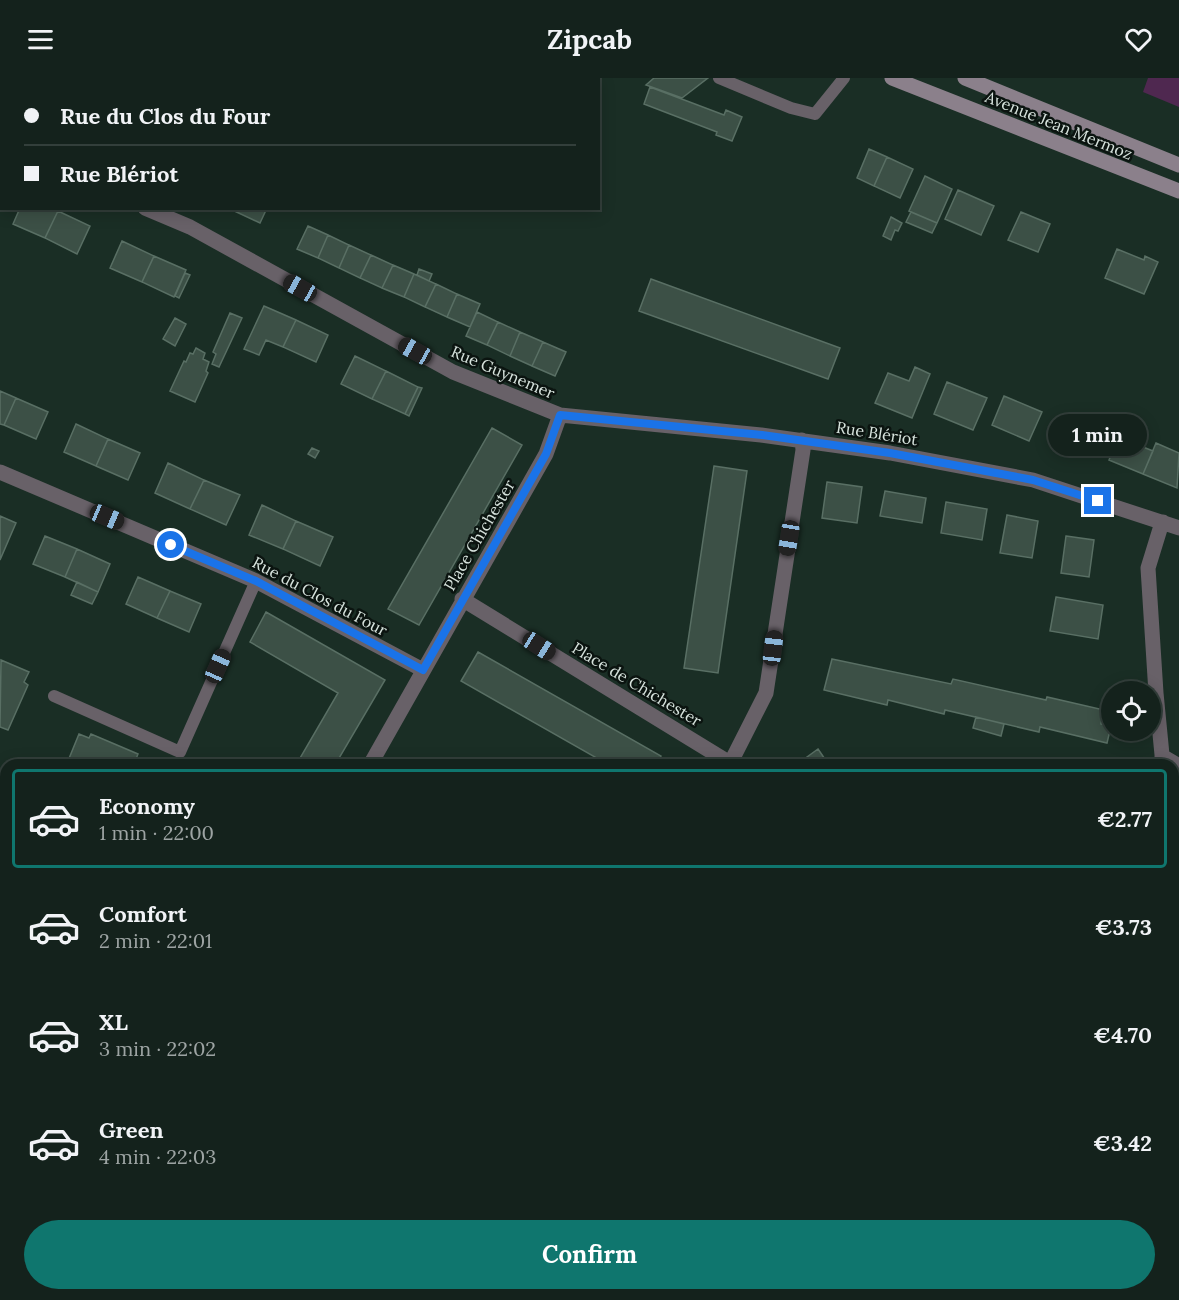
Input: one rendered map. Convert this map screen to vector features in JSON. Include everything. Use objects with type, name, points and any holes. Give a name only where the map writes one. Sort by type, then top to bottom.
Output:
[{"type":"main road","name":"Avenue Jean Mermoz","points":[[892,78],[1179,191]]},
{"type":"main road","name":"Avenue Jean Mermoz","points":[[965,78],[1179,165]]},
{"type":"street","name":"Rue Guynemer","points":[[150,210],[190,227],[453,372],[560,415]]},
{"type":"street","name":"Rue Blériot","points":[[560,415],[802,440],[890,453],[1033,480],[1179,528]]},
{"type":"street","name":"Place Chichester","points":[[373,759],[546,454],[560,415]]},
{"type":"street","points":[[734,759],[766,693],[803,450],[802,440]]},
{"type":"street","name":"Rue du Clos du Four","points":[[0,472],[256,581],[423,670]]},
{"type":"street","points":[[1163,522],[1148,568],[1163,759]]},
{"type":"street","name":"Place de Chichester","points":[[462,599],[724,759]]},
{"type":"lane","points":[[718,78],[791,108],[814,114],[844,78]]},
{"type":"lane","points":[[54,696],[180,752],[256,581]]},
{"type":"shaded area","points":[[1148,78],[1179,78],[1179,107],[1143,92]]},
{"type":"building","points":[[654,78],[708,78],[682,98],[646,85]]},
{"type":"building","points":[[650,87],[724,115],[726,110],[742,117],[732,141],[716,135],[717,132],[644,104]]},
{"type":"building","points":[[869,149],[887,157],[874,186],[857,178]]},
{"type":"building","points":[[887,157],[913,169],[900,198],[874,186]]},
{"type":"building","points":[[925,176],[952,189],[937,223],[909,211]]},
{"type":"building","points":[[958,190],[994,206],[981,235],[945,219]]},
{"type":"building","points":[[19,210],[58,211],[45,238],[13,224]]},
{"type":"building","points":[[232,210],[266,210],[260,223]]},
{"type":"building","points":[[58,211],[90,226],[77,254],[45,238]]},
{"type":"building","points":[[911,212],[937,223],[932,233],[906,222]]},
{"type":"building","points":[[1021,212],[1050,224],[1038,252],[1008,240]]},
{"type":"building","points":[[891,217],[902,223],[898,231],[895,230],[891,240],[883,236]]},
{"type":"building","points":[[308,226],[328,235],[318,258],[297,249]]},
{"type":"building","points":[[328,235],[349,245],[339,268],[318,258]]},
{"type":"building","points":[[122,241],[154,256],[142,282],[110,268]]},
{"type":"building","points":[[349,245],[371,255],[360,278],[339,268]]},
{"type":"building","points":[[1117,249],[1144,260],[1145,256],[1158,262],[1144,294],[1105,278]]},
{"type":"building","points":[[371,255],[393,265],[382,288],[360,278]]},
{"type":"building","points":[[154,256],[186,270],[174,297],[142,282]]},
{"type":"building","points":[[393,265],[414,274],[404,297],[382,288]]},
{"type":"building","points":[[419,269],[432,274],[429,281],[417,275]]},
{"type":"building","points":[[185,273],[190,275],[179,298],[175,296]]},
{"type":"building","points":[[414,274],[436,284],[425,307],[404,297]]},
{"type":"building","points":[[651,279],[840,348],[828,379],[639,311]]},
{"type":"building","points":[[436,284],[457,294],[447,317],[425,307]]},
{"type":"building","points":[[457,294],[480,304],[470,327],[447,317]]},
{"type":"building","points":[[264,306],[296,320],[283,347],[266,340],[259,355],[244,349]]},
{"type":"building","points":[[477,312],[498,322],[487,345],[466,336]]},
{"type":"building","points":[[230,313],[242,318],[219,367],[212,364],[216,354],[213,352]]},
{"type":"building","points":[[175,318],[186,324],[175,346],[163,339]]},
{"type":"building","points":[[296,320],[328,335],[316,362],[283,347]]},
{"type":"building","points":[[498,322],[520,332],[510,356],[487,345]]},
{"type":"building","points":[[520,332],[543,342],[532,366],[510,356]]},
{"type":"building","points":[[543,342],[566,352],[555,376],[532,366]]},
{"type":"building","points":[[196,348],[205,353],[203,359],[209,362],[206,371],[208,373],[195,402],[170,391],[184,361],[186,362],[190,353],[193,354]]},
{"type":"building","points":[[355,356],[386,371],[372,399],[341,384]]},
{"type":"building","points":[[915,367],[930,374],[912,418],[875,403],[888,373],[909,381]]},
{"type":"building","points":[[386,371],[418,387],[405,414],[372,399]]},
{"type":"building","points":[[947,382],[987,398],[973,430],[934,414]]},
{"type":"building","points":[[418,387],[422,388],[409,416],[405,414]]},
{"type":"building","points":[[0,391],[16,398],[4,425],[0,424]]},
{"type":"building","points":[[1004,396],[1042,412],[1029,441],[992,425]]},
{"type":"building","points":[[16,398],[48,412],[36,439],[4,425]]},
{"type":"building","points":[[1062,416],[1097,430],[1086,456],[1051,442]]},
{"type":"building","points":[[76,424],[108,439],[96,466],[64,452]]},
{"type":"building","points":[[492,428],[522,445],[419,625],[388,609]]},
{"type":"building","points":[[1118,437],[1153,451],[1143,474],[1109,460]]},
{"type":"building","points":[[108,439],[140,453],[128,480],[96,466]]},
{"type":"building","points":[[1156,443],[1179,453],[1177,488],[1143,474]]},
{"type":"building","points":[[312,448],[319,451],[315,458],[308,454]]},
{"type":"building","points":[[168,463],[204,480],[190,509],[155,493]]},
{"type":"building","points":[[714,466],[747,471],[718,673],[684,668]]},
{"type":"building","points":[[204,480],[240,495],[226,525],[190,509]]},
{"type":"building","points":[[827,482],[862,487],[857,523],[822,518]]},
{"type":"building","points":[[885,491],[926,498],[922,523],[880,516]]},
{"type":"building","points":[[946,502],[987,509],[982,540],[941,533]]},
{"type":"building","points":[[262,505],[296,521],[283,549],[249,535]]},
{"type":"building","points":[[1007,515],[1038,521],[1032,558],[1000,553]]},
{"type":"building","points":[[0,516],[16,523],[0,560]]},
{"type":"building","points":[[296,521],[333,537],[320,566],[283,549]]},
{"type":"building","points":[[45,536],[77,549],[65,577],[33,564]]},
{"type":"building","points":[[1066,536],[1094,540],[1089,577],[1061,573]]},
{"type":"building","points":[[77,549],[110,564],[98,592],[65,577]]},
{"type":"building","points":[[138,577],[170,591],[157,618],[126,604]]},
{"type":"building","points":[[77,582],[98,592],[92,604],[71,595]]},
{"type":"building","points":[[170,591],[201,604],[189,632],[157,618]]},
{"type":"building","points":[[1056,597],[1103,605],[1098,639],[1050,631]]},
{"type":"building","points":[[266,612],[385,680],[339,759],[300,759],[338,693],[250,642]]},
{"type":"building","points":[[478,652],[661,756],[660,759],[598,759],[461,681]]},
{"type":"building","points":[[832,659],[951,684],[953,679],[1046,700],[1047,697],[1101,709],[1101,741],[1107,741],[1107,743],[1040,727],[1039,732],[945,710],[944,714],[888,700],[887,705],[824,690]]},
{"type":"building","points":[[1,660],[29,672],[24,682],[28,685],[8,730],[0,727]]},
{"type":"building","points":[[976,717],[1004,724],[1001,736],[973,728]]},
{"type":"building","points":[[79,734],[89,738],[91,734],[138,754],[136,759],[69,759]]},
{"type":"building","points":[[818,749],[825,759],[804,759]]},
{"type":"route","points":[[171,545],[256,581],[423,670],[546,454],[560,415],[762,435],[890,453],[1033,480],[1098,501]]}]
